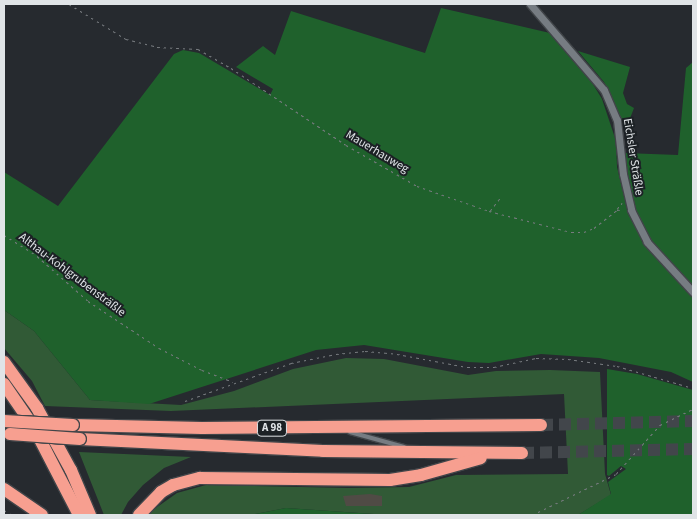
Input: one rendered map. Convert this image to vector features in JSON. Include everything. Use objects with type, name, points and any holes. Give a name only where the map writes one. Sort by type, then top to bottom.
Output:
[{"type":"highway","points":[[4,362],[37,408],[71,470],[90,515]]},
{"type":"highway","points":[[4,384],[33,426],[79,515]]},
{"type":"highway","name":"A 98","points":[[4,421],[73,426],[202,428],[541,425]]},
{"type":"highway","name":"A 98","points":[[7,434],[246,449],[522,453]]},
{"type":"highway","points":[[139,515],[161,492],[173,485],[200,478],[390,480],[422,475],[501,453]]},
{"type":"highway","points":[[4,490],[42,515]]},
{"type":"street","name":"Eichsler Sträßle","points":[[530,4],[592,74],[612,104],[617,120],[623,174],[631,210],[647,242],[693,292]]},
{"type":"lane","points":[[324,428],[350,432],[438,453]]},
{"type":"path","name":"Mauerhauweg","points":[[69,4],[94,17],[126,39],[157,47],[198,49],[232,68],[346,145],[417,186],[489,211],[571,232],[584,232],[594,228],[616,210],[631,210]]},
{"type":"path","points":[[489,211],[500,197]]},
{"type":"path","name":"Althau-Kohlgrubensträßle","points":[[4,235],[37,256],[88,301],[159,348],[202,370],[235,382]]},
{"type":"path","points":[[185,401],[291,363],[336,354],[365,351],[398,354],[467,368],[494,367],[536,358],[568,359],[617,366],[693,388]]},
{"type":"path","points":[[532,515],[616,474],[660,425],[693,409]]},
{"type":"path","points":[[4,510],[12,515]]},
{"type":"green space","points":[[441,8],[550,33],[588,76],[602,99],[616,141],[617,167],[624,196],[637,227],[693,297],[693,382],[671,372],[599,358],[541,354],[489,363],[468,362],[364,345],[316,350],[149,404],[90,400],[34,331],[4,310],[4,172],[58,206],[174,54],[183,50],[199,53],[270,95],[273,89],[236,67],[263,46],[275,55],[291,11],[425,53]]},
{"type":"green space","points":[[578,51],[630,67],[623,93],[627,104],[634,108],[629,121],[620,118],[604,82]]},
{"type":"green space","points":[[693,62],[693,289],[648,240],[629,195],[625,153],[678,155],[686,68]]},
{"type":"green space","points":[[4,310],[34,331],[90,400],[181,405],[234,391],[293,369],[346,358],[384,359],[468,375],[496,371],[550,370],[600,372],[605,474],[611,495],[578,515],[388,515],[286,508],[250,515],[149,515],[177,493],[206,485],[348,488],[409,487],[456,475],[568,474],[564,394],[171,411],[45,406],[32,381],[4,348]]},
{"type":"green space","points":[[607,369],[637,374],[693,390],[693,515],[578,515],[611,494],[608,482],[626,469],[621,466],[609,476],[607,475]]},
{"type":"green space","points":[[79,452],[191,457],[164,468],[143,485],[128,502],[121,515],[104,515]]},
{"type":"green space","points":[[286,508],[388,515],[250,515]]},
{"type":"building","points":[[370,494],[382,496],[382,506],[346,506],[343,496]]},
{"type":"tunnel","points":[[541,425],[693,421]]},
{"type":"tunnel","points":[[522,453],[693,449]]}]
